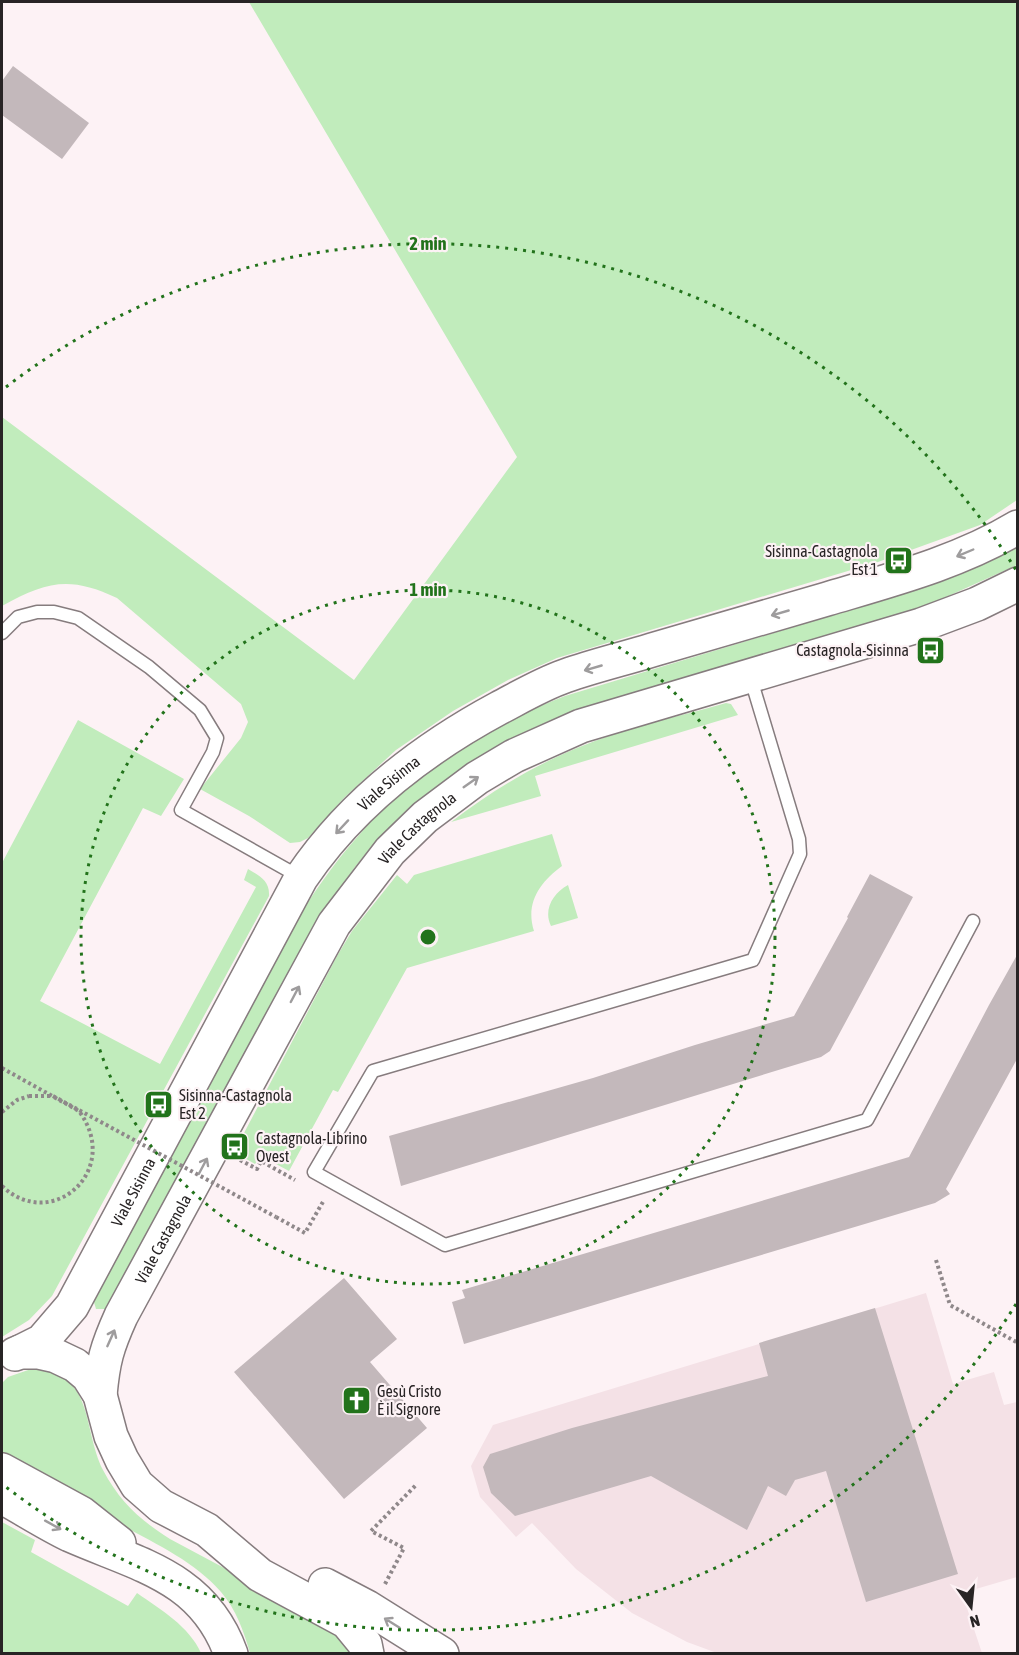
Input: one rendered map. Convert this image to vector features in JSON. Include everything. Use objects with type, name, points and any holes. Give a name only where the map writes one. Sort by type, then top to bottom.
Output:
[{"type":"main road","name":"Viale Sisinna","points":[[6,1357],[42,1341],[72,1306],[301,878],[340,828],[406,766],[443,740],[519,697],[564,676],[911,573],[975,549],[1017,526]]},
{"type":"main road","name":"Viale Castagnola","points":[[100,1395],[107,1347],[121,1316],[333,924],[385,857],[425,817],[477,778],[514,756],[581,726],[921,625],[977,604],[1017,584]]},
{"type":"main road","points":[[6,1357],[56,1356],[75,1365],[88,1376],[100,1395],[111,1436],[122,1460],[137,1485],[160,1506],[207,1530],[271,1556],[367,1607],[442,1653]]},
{"type":"main road","points":[[2,1470],[81,1513],[147,1565],[201,1601],[224,1633],[231,1653]]},
{"type":"main road","points":[[2,1497],[69,1534],[147,1565]]},
{"type":"main road","points":[[207,1530],[260,1575],[348,1622],[365,1644],[367,1653]]},
{"type":"lane","points":[[2,633],[18,617],[37,612],[54,612],[78,618],[149,666],[200,710],[217,738],[213,752],[181,810],[301,878]]},
{"type":"lane","points":[[750,675],[799,839],[800,854],[753,960],[374,1071],[314,1172],[445,1245],[867,1120],[973,921]]},
{"type":"path","points":[[2,1068],[79,1112],[92,1132],[93,1156],[84,1179],[76,1188],[55,1200],[30,1201],[19,1198],[2,1186]]},
{"type":"path","points":[[2,1112],[17,1100],[28,1096],[53,1096],[305,1233],[320,1206]]},
{"type":"path","points":[[214,1145],[256,1169],[261,1161],[295,1180]]},
{"type":"path","points":[[936,1260],[950,1305],[1017,1344]]},
{"type":"path","points":[[384,1586],[404,1548],[371,1532],[416,1485]]},
{"type":"shaded area","points":[[926,1293],[953,1384],[994,1372],[1004,1405],[1017,1402],[1017,1577],[962,1593],[982,1653],[717,1653],[687,1642],[632,1613],[576,1569],[532,1523],[516,1537],[480,1497],[471,1466],[493,1425]]},
{"type":"green space","points":[[249,2],[1017,2],[1017,500],[980,525],[878,562],[557,658],[508,680],[453,711],[396,750],[344,798],[308,838],[300,842],[290,843],[249,816],[200,789],[241,738],[248,722],[241,704],[117,598],[100,591],[86,586],[59,584],[32,591],[2,606],[2,417],[354,680],[517,457]]},
{"type":"green space","points":[[1017,546],[1017,565],[924,607],[575,710],[538,726],[505,744],[407,813],[377,840],[319,918],[109,1307],[96,1309],[93,1299],[292,927],[340,857],[380,812],[403,791],[453,753],[480,736],[565,696],[922,588],[965,571]]},
{"type":"green space","points":[[726,703],[731,704],[738,715],[535,776],[541,796],[451,822],[511,781],[577,748],[632,729]]},
{"type":"green space","points":[[78,720],[184,779],[161,816],[143,808],[40,1001],[160,1064],[256,887],[244,880],[248,869],[266,883],[269,896],[52,1296],[29,1320],[2,1337],[2,863]]},
{"type":"green space","points":[[552,834],[562,866],[547,879],[536,894],[531,911],[534,931],[407,968],[338,1092],[333,1090],[289,1171],[261,1156],[255,1164],[234,1152],[337,956],[352,931],[397,875],[407,884],[414,875]]},
{"type":"green space","points":[[568,885],[578,918],[551,926],[548,914],[551,903],[554,897]]},
{"type":"green space","points":[[34,1368],[54,1372],[68,1380],[77,1392],[84,1405],[103,1470],[116,1492],[140,1517],[170,1539],[333,1626],[344,1638],[351,1653],[250,1653],[231,1606],[211,1581],[200,1572],[163,1547],[6,1463],[2,1459],[2,1383],[8,1377]]},
{"type":"green space","points":[[2,1522],[35,1540],[31,1552],[128,1606],[137,1593],[182,1627],[196,1643],[201,1653],[2,1653]]},
{"type":"building","points":[[13,66],[89,123],[62,159],[2,115],[2,81]]},
{"type":"building","points":[[870,874],[913,897],[830,1051],[821,1057],[401,1186],[389,1136],[593,1078],[794,1016]]},
{"type":"building","points":[[1017,955],[1017,1059],[946,1189],[950,1194],[935,1203],[464,1344],[452,1302],[465,1298],[462,1290],[909,1157]]},
{"type":"building","points":[[344,1278],[397,1339],[370,1362],[427,1428],[344,1499],[234,1372]]},
{"type":"building","points":[[875,1308],[958,1574],[866,1602],[826,1471],[795,1480],[786,1496],[768,1486],[747,1530],[651,1476],[515,1516],[491,1493],[483,1467],[490,1454],[572,1428],[768,1376],[759,1343]]},
{"type":"place","name":"Sisinna-Castagnola Est 1","points":[[899,560]]},
{"type":"place","name":"Castagnola-Sisinna","points":[[930,650]]},
{"type":"place","name":"Sisinna-Castagnola Est 2","points":[[158,1104]]},
{"type":"place","name":"Castagnola-Librino Ovest","points":[[235,1147]]},
{"type":"place","name":"Gesù Cristo È il Signore","points":[[356,1400]]}]
